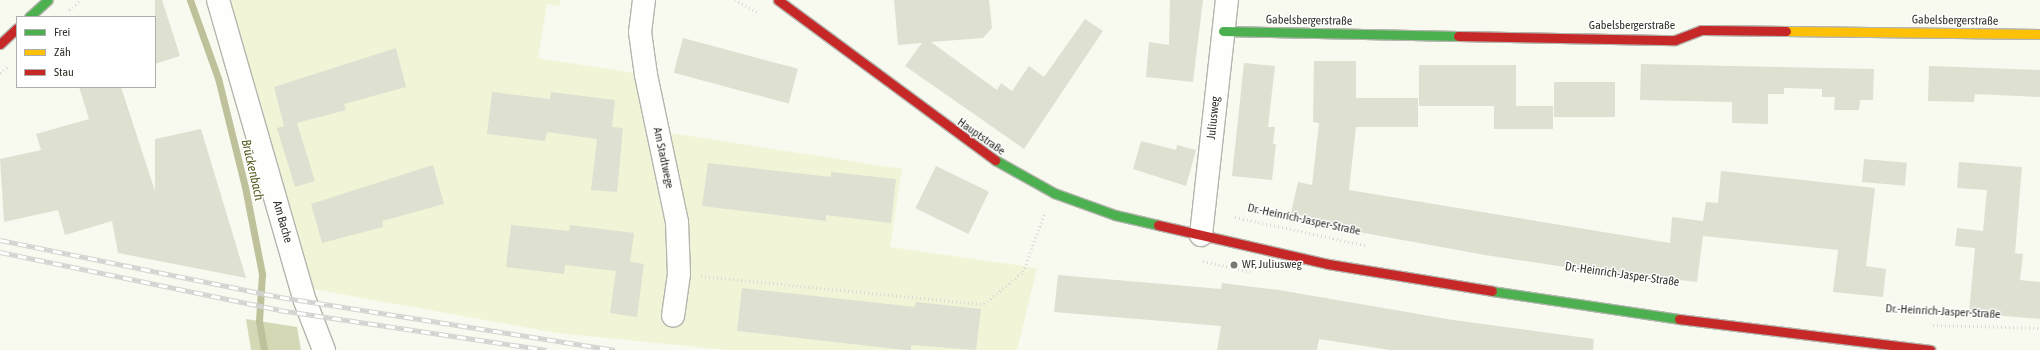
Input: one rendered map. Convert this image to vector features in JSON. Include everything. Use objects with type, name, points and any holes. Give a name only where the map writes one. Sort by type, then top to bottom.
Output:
[{"type":"street","points":[[30,16],[48,0]]},
{"type":"street","name":"Am Bache","points":[[218,0],[305,301],[324,350]]},
{"type":"street","name":"Am Stadtwege","points":[[644,0],[640,32],[677,222],[679,274],[673,316]]},
{"type":"street","name":"Hauptstraße","points":[[778,0],[988,157],[1054,193],[1115,215],[1201,235]]},
{"type":"street","name":"Juliusweg","points":[[1201,235],[1205,210],[1227,0]]},
{"type":"street","points":[[0,44],[16,29]]},
{"type":"street","name":"Gabelsbergerstraße","points":[[1223,31],[1675,40],[1701,30],[2040,34]]},
{"type":"street","points":[[1201,235],[1328,264],[1611,310],[1930,350]]},
{"type":"path","points":[[66,13],[81,0]]},
{"type":"path","points":[[679,274],[984,304],[1023,272],[1054,193]]},
{"type":"path","name":"Dr.-Heinrich-Jasper-Straße","points":[[1205,210],[1369,246]]},
{"type":"path","name":"Dr.-Heinrich-Jasper-Straße","points":[[1924,325],[2040,328]]},
{"type":"green space","points":[[228,0],[560,0],[560,6],[547,4],[538,58],[646,75],[657,131],[902,169],[890,247],[1037,268],[1017,350],[727,350],[557,333],[301,287]]},
{"type":"green space","points":[[246,319],[297,327],[301,350],[251,350]]},
{"type":"building","points":[[155,0],[162,0],[180,56],[156,64],[156,16]]},
{"type":"building","points":[[894,0],[989,0],[992,28],[983,38],[931,42],[997,90],[1001,83],[1012,91],[1029,66],[1044,77],[1085,19],[1103,31],[1024,149],[905,66],[922,43],[898,45]]},
{"type":"building","points":[[1170,0],[1203,0],[1193,82],[1146,77],[1149,42],[1169,45]]},
{"type":"building","points":[[683,38],[798,69],[789,104],[674,73]]},
{"type":"building","points":[[396,48],[406,87],[344,104],[346,110],[297,123],[315,181],[295,187],[277,128],[296,123],[284,126],[274,87]]},
{"type":"building","points":[[1314,61],[1356,61],[1356,98],[1418,98],[1418,127],[1356,127],[1349,190],[1670,243],[1672,217],[1703,221],[1706,202],[1718,203],[1721,171],[1875,188],[1866,266],[1886,269],[1883,297],[1833,292],[1838,250],[1703,236],[1697,282],[1645,276],[1645,279],[1485,255],[1353,231],[1353,228],[1291,213],[1298,182],[1312,185],[1319,123],[1313,122]]},
{"type":"building","points":[[1244,63],[1275,66],[1268,127],[1275,127],[1273,144],[1276,144],[1272,180],[1232,176]]},
{"type":"building","points":[[1641,64],[1874,69],[1873,100],[1860,100],[1859,110],[1834,110],[1835,97],[1822,97],[1822,89],[1784,88],[1784,94],[1768,94],[1768,124],[1732,123],[1732,102],[1640,100]]},
{"type":"building","points":[[1419,65],[1516,65],[1516,106],[1553,106],[1553,129],[1494,129],[1494,106],[1419,106]]},
{"type":"building","points":[[1929,66],[2040,70],[2040,97],[1975,94],[1974,102],[1928,101]]},
{"type":"building","points":[[1554,82],[1615,82],[1615,117],[1554,117]]},
{"type":"building","points":[[79,88],[121,88],[155,191],[155,139],[201,129],[246,278],[118,253],[112,221],[65,235],[58,210],[4,222],[0,159],[41,150],[36,134],[89,119]]},
{"type":"building","points":[[492,92],[550,99],[551,92],[615,100],[612,127],[623,128],[617,192],[591,190],[597,139],[547,132],[545,141],[487,134]]},
{"type":"building","points":[[1141,141],[1176,150],[1177,145],[1196,150],[1186,186],[1133,169]]},
{"type":"building","points":[[1864,159],[1907,163],[1905,186],[1862,182]]},
{"type":"building","points":[[1959,162],[2022,167],[2015,253],[2023,254],[2020,280],[2040,282],[2040,319],[1969,313],[1975,248],[1955,246],[1957,228],[1983,231],[1987,190],[1957,188]]},
{"type":"building","points":[[708,163],[831,177],[831,172],[896,179],[891,223],[826,215],[826,221],[702,206]]},
{"type":"building","points":[[433,165],[444,204],[382,221],[383,227],[322,243],[311,204]]},
{"type":"building","points":[[936,166],[989,192],[968,234],[915,208]]},
{"type":"building","points":[[511,225],[569,231],[570,225],[634,233],[630,262],[644,264],[637,317],[610,313],[616,271],[565,265],[564,274],[506,267]]},
{"type":"building","points":[[1058,275],[1221,289],[1222,283],[1279,290],[1453,320],[1594,339],[1593,350],[1390,350],[1319,339],[1317,350],[1217,350],[1221,326],[1054,312]]},
{"type":"building","points":[[742,288],[915,307],[916,302],[981,309],[976,350],[911,345],[911,350],[905,350],[737,331]]},
{"type":"waterway","name":"Brückenbach","points":[[190,0],[218,78],[245,187],[262,274],[259,321],[264,350]]},
{"type":"railway","points":[[0,240],[280,297],[615,350]]},
{"type":"railway","points":[[0,252],[279,310],[547,350]]},
{"type":"traffic: fast","points":[[30,16],[48,0]]},
{"type":"traffic: fast","points":[[1223,31],[1458,36]]},
{"type":"traffic: fast","points":[[995,160],[1054,193],[1115,215],[1158,225]]},
{"type":"traffic: fast","points":[[1492,291],[1679,319]]},
{"type":"traffic: slow","points":[[1786,31],[2040,34]]},
{"type":"traffic: jam","points":[[778,0],[995,160]]},
{"type":"traffic: jam","points":[[0,44],[16,29]]},
{"type":"traffic: jam","points":[[1458,36],[1675,40],[1701,30],[1786,31]]},
{"type":"traffic: jam","points":[[1158,225],[1328,264],[1492,291]]},
{"type":"traffic: jam","points":[[1679,319],[1930,350]]},
{"type":"place","name":"WF, Juliusweg","points":[[1234,265]]}]
